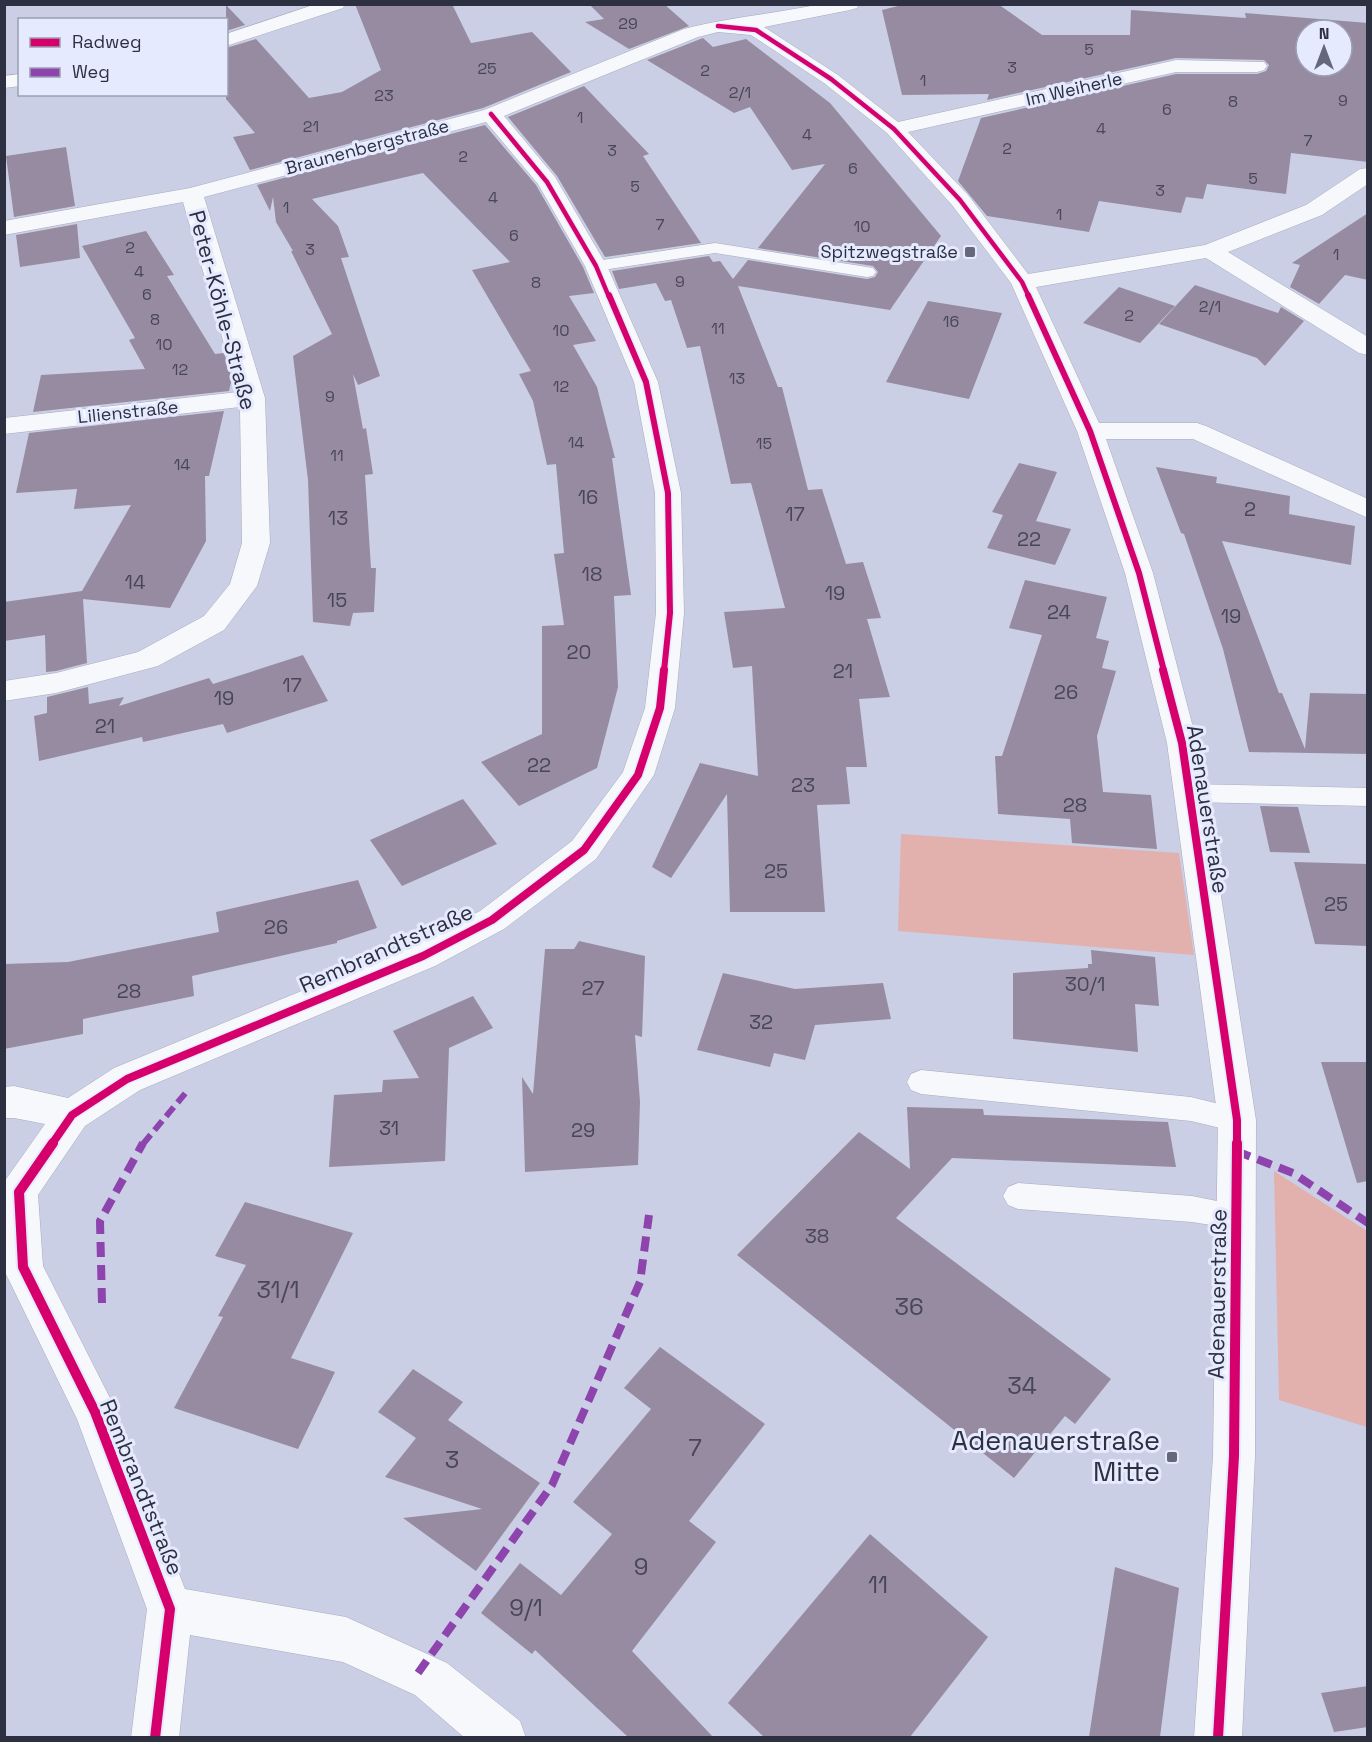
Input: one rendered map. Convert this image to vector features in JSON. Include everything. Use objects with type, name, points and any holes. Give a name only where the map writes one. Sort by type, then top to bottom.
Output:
[{"type":"street","points":[[228,39],[336,4]]},
{"type":"street","points":[[716,15],[768,21],[850,4]]},
{"type":"street","name":"Braunenbergstraße","points":[[4,228],[192,194],[491,114],[691,33],[716,15]]},
{"type":"street","name":"Adenauerstraße","points":[[716,15],[756,30],[831,79],[894,129],[960,200],[1022,282],[1090,431],[1139,573],[1182,742],[1237,1120],[1234,1456],[1218,1737]]},
{"type":"street","name":"Im Weiherle","points":[[894,129],[1176,66],[1257,66]]},
{"type":"street","name":"Rembrandtstraße","points":[[155,1737],[170,1609],[94,1412],[23,1267],[19,1191],[72,1115],[127,1079],[423,956],[492,920],[585,850],[638,774],[660,708],[669,625],[668,494],[646,382],[596,266],[547,182],[491,114]]},
{"type":"street","points":[[1022,282],[1210,251],[1314,210],[1368,174]]},
{"type":"street","name":"Peter-Köhle-Straße","points":[[4,691],[56,683],[148,659],[214,623],[243,586],[256,543],[252,398],[192,194]]},
{"type":"street","points":[[1210,251],[1368,348]]},
{"type":"street","name":"Lilienstraße","points":[[4,426],[252,398]]},
{"type":"street","points":[[1090,431],[1197,431],[1368,510]]},
{"type":"street","points":[[4,1103],[14,1102],[72,1115]]},
{"type":"street","points":[[170,1609],[346,1640],[431,1679],[503,1737]]},
{"type":"lane","points":[[596,266],[715,248],[867,272]]},
{"type":"lane","points":[[1189,793],[1368,797]]},
{"type":"lane","points":[[921,1082],[1191,1108],[1237,1120]]},
{"type":"lane","points":[[1018,1196],[1192,1209],[1236,1216]]},
{"type":"shaded area","points":[[901,834],[1179,853],[1194,955],[898,931]]},
{"type":"shaded area","points":[[1274,1171],[1367,1231],[1367,1427],[1279,1400]]},
{"type":"building","points":[[355,4],[452,4],[471,43],[532,32],[571,72],[483,108],[250,170],[233,137],[255,133],[226,99],[228,96],[228,47],[256,39],[309,98],[342,92],[381,70]]},
{"type":"building","points":[[589,4],[664,4],[689,26],[629,49],[585,22],[604,19]]},
{"type":"building","points":[[906,4],[998,4],[1042,35],[1130,35],[1131,10],[1246,18],[1245,13],[1306,18],[1294,18],[1294,78],[1354,78],[1354,22],[1368,23],[1368,162],[1291,153],[1286,194],[1207,184],[1203,199],[1186,197],[1181,213],[1099,201],[1089,232],[987,216],[958,181],[981,118],[1176,74],[1257,74],[1266,71],[1269,65],[1264,60],[1176,58],[987,100],[989,94],[902,95],[882,10]]},
{"type":"building","points":[[226,5],[245,25],[228,30],[228,18],[226,18]]},
{"type":"building","points":[[703,38],[713,47],[746,39],[830,103],[941,236],[890,310],[738,286],[778,387],[782,387],[808,490],[822,489],[846,564],[863,562],[881,618],[867,619],[890,697],[859,699],[867,767],[846,767],[850,804],[817,805],[825,912],[730,912],[727,794],[671,878],[652,867],[700,763],[758,776],[752,666],[733,668],[724,612],[785,608],[751,483],[731,484],[700,346],[687,348],[671,300],[665,301],[656,283],[619,289],[612,271],[709,256],[713,262],[720,261],[733,279],[748,260],[867,279],[875,277],[878,272],[873,266],[758,248],[825,164],[792,170],[750,107],[734,113],[647,60]]},
{"type":"building","points":[[584,86],[649,154],[643,156],[701,243],[605,257],[557,176],[508,117]]},
{"type":"building","points":[[485,125],[536,185],[583,267],[594,293],[569,296],[596,341],[573,345],[597,387],[615,458],[612,458],[631,595],[614,596],[618,687],[597,768],[519,806],[481,762],[542,734],[542,626],[564,625],[554,554],[564,553],[556,464],[547,465],[533,401],[519,374],[531,371],[472,270],[510,262],[423,173],[312,199],[338,226],[349,257],[341,258],[380,376],[358,385],[353,374],[363,429],[366,428],[373,474],[365,475],[371,568],[376,568],[374,612],[353,613],[350,626],[313,622],[308,480],[293,356],[332,334],[291,251],[293,251],[276,222],[273,197],[270,211],[257,185]]},
{"type":"building","points":[[66,147],[75,206],[14,217],[6,156]]},
{"type":"building","points":[[1368,213],[1368,280],[1345,275],[1319,304],[1290,287],[1300,265],[1292,263]]},
{"type":"building","points":[[77,224],[80,258],[20,267],[16,235]]},
{"type":"building","points":[[146,231],[174,275],[167,276],[215,354],[224,353],[232,378],[229,391],[33,412],[41,375],[145,369],[129,340],[135,338],[82,246]]},
{"type":"building","points":[[1195,285],[1278,313],[1281,307],[1304,321],[1265,366],[1257,358],[1159,324]]},
{"type":"building","points":[[1119,287],[1175,306],[1140,343],[1083,323]]},
{"type":"building","points":[[928,301],[1002,313],[969,399],[886,382]]},
{"type":"building","points":[[224,411],[209,476],[205,476],[206,541],[170,608],[83,599],[87,663],[56,671],[46,672],[45,635],[4,641],[4,602],[82,591],[131,505],[74,509],[77,489],[16,493],[29,433]]},
{"type":"building","points":[[1019,463],[1057,472],[1036,521],[1071,529],[1055,565],[987,548],[1003,515],[992,512]]},
{"type":"building","points":[[1156,467],[1217,477],[1216,483],[1290,496],[1289,514],[1355,526],[1351,565],[1222,541],[1279,693],[1282,693],[1305,749],[1310,693],[1368,694],[1368,754],[1249,752],[1223,649],[1184,534],[1181,533]]},
{"type":"building","points":[[1025,580],[1107,597],[1096,638],[1109,641],[1102,668],[1116,671],[1097,736],[1103,792],[1151,795],[1157,849],[1072,843],[1070,819],[998,814],[995,756],[1002,756],[1042,635],[1009,628]]},
{"type":"building","points":[[303,655],[328,701],[227,733],[223,724],[143,742],[142,737],[39,761],[34,716],[47,713],[47,697],[88,687],[89,704],[124,697],[119,706],[209,678],[213,684]]},
{"type":"building","points":[[463,799],[497,844],[402,886],[370,840]]},
{"type":"building","points":[[1260,806],[1298,807],[1310,853],[1270,852]]},
{"type":"building","points":[[1294,862],[1368,864],[1368,946],[1315,944]]},
{"type":"building","points":[[358,880],[377,928],[337,941],[337,943],[192,976],[194,996],[83,1019],[83,1034],[4,1049],[4,964],[68,962],[219,932],[216,912]]},
{"type":"building","points":[[579,941],[645,956],[642,1037],[635,1035],[640,1102],[638,1165],[525,1172],[522,1077],[533,1094],[545,949],[574,949]]},
{"type":"building","points":[[1091,950],[1155,957],[1159,1006],[1135,1004],[1138,1052],[1013,1039],[1013,973],[1088,968],[1088,964],[1092,964]]},
{"type":"building","points":[[723,973],[795,989],[883,983],[891,1019],[815,1025],[805,1060],[774,1053],[770,1067],[697,1050]]},
{"type":"building","points":[[473,996],[493,1028],[449,1048],[445,1161],[329,1167],[334,1095],[382,1092],[383,1080],[419,1078],[393,1031]]},
{"type":"building","points":[[1321,1062],[1368,1062],[1368,1181],[1357,1183]]},
{"type":"building","points":[[907,1107],[983,1109],[984,1115],[1168,1122],[1176,1167],[952,1158],[896,1218],[1111,1379],[1075,1424],[1065,1416],[1014,1478],[737,1255],[859,1132],[910,1169]]},
{"type":"building","points":[[245,1202],[353,1233],[291,1358],[335,1372],[298,1449],[174,1408],[223,1317],[218,1316],[246,1265],[215,1256]]},
{"type":"building","points":[[660,1347],[765,1424],[689,1521],[716,1542],[632,1651],[713,1737],[628,1737],[535,1650],[532,1654],[481,1613],[520,1563],[561,1595],[612,1534],[573,1502],[651,1409],[624,1388]]},
{"type":"building","points":[[413,1369],[463,1402],[448,1420],[540,1483],[476,1571],[403,1518],[482,1509],[385,1477],[416,1438],[378,1412]]},
{"type":"building","points":[[870,1534],[988,1637],[910,1737],[764,1737],[728,1703]]},
{"type":"building","points":[[1115,1567],[1179,1588],[1160,1737],[1089,1737]]},
{"type":"building","points":[[1368,1686],[1368,1727],[1334,1732],[1321,1693]]},
{"type":"marked path","points":[[102,1303],[100,1221],[145,1140],[188,1090]]},
{"type":"marked path","points":[[1236,1151],[1293,1173],[1368,1223]]},
{"type":"marked path","points":[[418,1673],[552,1485],[640,1282],[649,1215]]},
{"type":"cycle path","points":[[718,26],[756,30],[831,79],[894,129],[960,200],[1022,282],[1090,431],[1139,573],[1182,743],[1237,1120],[1234,1456],[1218,1738]]},
{"type":"cycle path","points":[[155,1738],[170,1609],[95,1412],[23,1267],[19,1192],[72,1115],[127,1079],[423,956],[492,920],[584,850],[638,775],[660,708],[670,613],[668,493],[646,382],[596,266],[547,182],[491,114]]},
{"type":"place","name":"Spitzwegstraße","points":[[970,252]]},
{"type":"place","name":"Adenauerstraße Mitte","points":[[1172,1457]]}]
